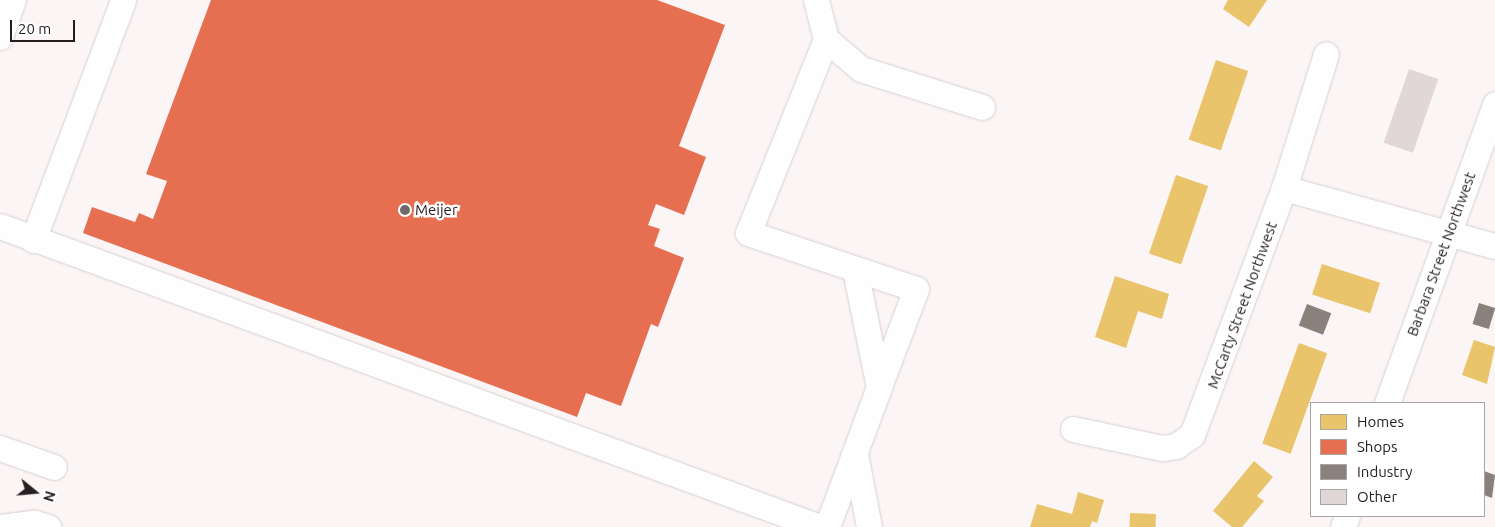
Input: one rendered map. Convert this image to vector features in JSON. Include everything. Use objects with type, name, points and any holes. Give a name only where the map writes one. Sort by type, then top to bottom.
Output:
[{"type":"street","points":[[0,37],[13,0]]},
{"type":"street","points":[[33,240],[123,0]]},
{"type":"street","points":[[816,0],[826,39],[861,69],[982,107]]},
{"type":"street","points":[[826,39],[748,233],[916,289],[828,527]]},
{"type":"street","name":"McCarty Street Northwest","points":[[1073,428],[1162,448],[1176,446],[1192,434],[1284,188],[1326,54]]},
{"type":"street","name":"Barbara Street Northwest","points":[[1387,402],[1495,104]]},
{"type":"street","points":[[1284,188],[1495,246]]},
{"type":"street","points":[[0,226],[33,240],[820,527]]},
{"type":"street","points":[[855,270],[880,387]]},
{"type":"street","points":[[0,448],[54,467]]},
{"type":"street","points":[[854,454],[869,527]]},
{"type":"street","points":[[0,526],[35,523],[48,527]]},
{"type":"building: Homes","points":[[1228,0],[1267,0],[1249,27],[1223,9]]},
{"type":"building: Homes","points":[[1216,60],[1248,71],[1221,150],[1189,139]]},
{"type":"building: Homes","points":[[1176,175],[1208,186],[1181,265],[1149,253]]},
{"type":"building: Homes","points":[[1322,264],[1380,283],[1370,313],[1312,294]]},
{"type":"building: Homes","points":[[1115,276],[1169,294],[1162,319],[1138,311],[1126,348],[1095,337]]},
{"type":"building: Homes","points":[[1474,340],[1495,347],[1487,384],[1462,375]]},
{"type":"building: Homes","points":[[1299,343],[1327,353],[1291,454],[1262,444]]},
{"type":"building: Homes","points":[[1254,461],[1273,477],[1257,496],[1264,501],[1242,527],[1232,527],[1213,511]]},
{"type":"building: Homes","points":[[1078,492],[1104,500],[1097,523],[1092,521],[1090,527],[1030,527],[1037,504],[1072,514]]},
{"type":"building: Homes","points":[[1130,513],[1156,514],[1156,527],[1130,527]]},
{"type":"building: Shops","name":"Meijer","points":[[211,0],[657,0],[725,25],[679,146],[706,157],[684,215],[656,204],[648,225],[660,229],[654,246],[684,258],[658,327],[651,324],[621,406],[586,393],[577,417],[83,233],[92,207],[135,222],[139,213],[153,219],[167,181],[146,174]]},
{"type":"building: Industry","points":[[1479,303],[1495,308],[1489,329],[1473,324]]},
{"type":"building: Industry","points":[[1307,304],[1331,313],[1323,335],[1299,325]]},
{"type":"building: Industry","points":[[1485,471],[1495,475],[1492,498],[1485,495]]},
{"type":"building: Other","points":[[1409,69],[1438,79],[1413,153],[1384,143]]},
{"type":"place","name":"Meijer","points":[[405,210]]}]
